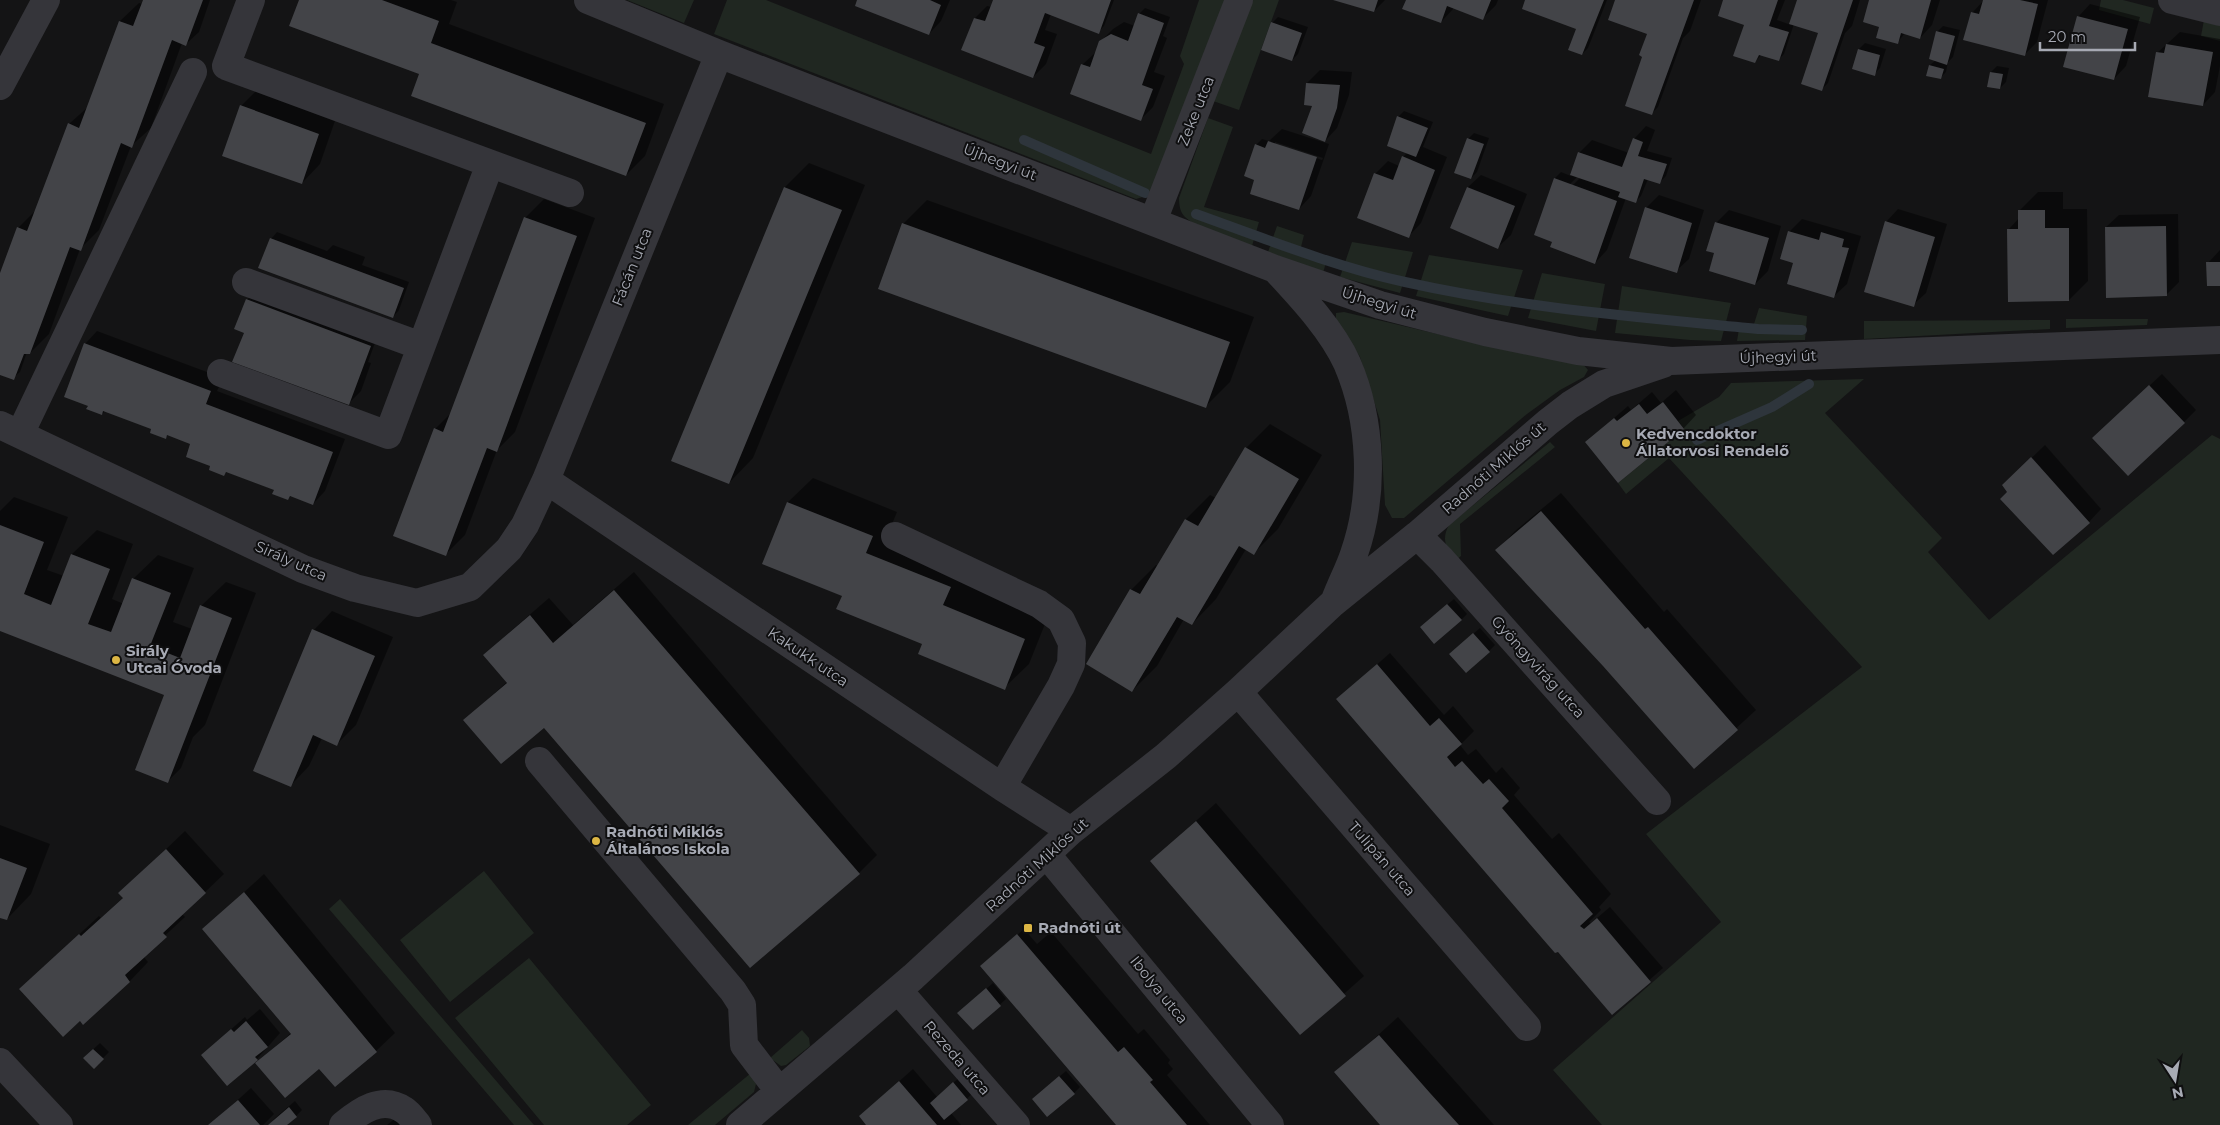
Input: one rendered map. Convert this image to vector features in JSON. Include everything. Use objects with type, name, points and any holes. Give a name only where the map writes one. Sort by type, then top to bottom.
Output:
[{"type":"street","points":[[0,86],[46,0]]},
{"type":"street","points":[[251,0],[226,66],[570,193]]},
{"type":"street","name":"Újhegyi út","points":[[588,0],[719,54],[1275,269],[1380,305],[1485,332],[1578,351],[1671,362],[2220,340]]},
{"type":"street","name":"Zeke utca","points":[[1153,221],[1239,0]]},
{"type":"street","points":[[2172,0],[2220,12]]},
{"type":"street","name":"Fácán utca","points":[[546,480],[719,54]]},
{"type":"street","points":[[10,430],[193,72]]},
{"type":"street","points":[[221,373],[388,435],[490,164]]},
{"type":"street","name":"Radnóti Miklós út","points":[[1275,269],[1304,301],[1346,362],[1356,389],[1364,421],[1368,467],[1365,511],[1354,554],[1333,603]]},
{"type":"street","points":[[246,282],[421,346]]},
{"type":"street","name":"Radnóti Miklós út","points":[[753,1121],[779,1090],[898,990],[1072,832],[1166,756],[1333,603],[1417,535],[1570,405],[1604,384],[1671,362]]},
{"type":"street","name":"Sirály utca","points":[[10,430],[303,569],[355,588],[417,603],[470,587],[509,549],[525,525],[546,480]]},
{"type":"street","name":"Kakukk utca","points":[[546,480],[1002,787],[1072,832]]},
{"type":"street","name":"Gyöngyvirág utca","points":[[1417,535],[1442,560],[1657,801]]},
{"type":"street","points":[[895,536],[1039,604],[1061,620],[1072,643],[1071,664],[1061,686],[1002,787]]},
{"type":"street","name":"Tulipán utca","points":[[1238,692],[1527,1027]]},
{"type":"street","points":[[539,761],[733,990],[742,1005],[744,1045],[779,1090]]},
{"type":"street","name":"Ibolya utca","points":[[1048,855],[1270,1125]]},
{"type":"street","name":"Rezeda utca","points":[[898,990],[1016,1125]]},
{"type":"street","points":[[0,1062],[59,1125]]},
{"type":"street","points":[[343,1125],[368,1107],[379,1104],[404,1110],[418,1125]]},
{"type":"shaded area","points":[[627,0],[694,0],[684,23]]},
{"type":"shaded area","points":[[727,0],[766,0],[1151,154],[1184,64],[1180,56],[1199,0],[1226,0],[1153,190],[1146,196],[1136,199],[714,34]]},
{"type":"shaded area","points":[[1253,0],[1279,0],[1239,110],[1213,101]]},
{"type":"shaded area","points":[[2101,0],[2123,0],[2154,8],[2150,24],[2099,10]]},
{"type":"shaded area","points":[[2204,20],[2220,24],[2220,41],[2201,36]]},
{"type":"shaded area","points":[[1208,118],[1233,127],[1204,207],[1259,222],[1252,246],[1198,225],[1185,217],[1181,211],[1179,198]]},
{"type":"shaded area","points":[[1277,226],[1304,235],[1300,251],[1327,259],[1323,273],[1268,252]]},
{"type":"shaded area","points":[[1352,242],[1413,252],[1400,293],[1340,277]]},
{"type":"shaded area","points":[[1429,255],[1523,270],[1508,316],[1416,296]]},
{"type":"shaded area","points":[[1542,273],[1605,284],[1596,331],[1528,318]]},
{"type":"shaded area","points":[[1622,286],[1731,303],[1721,341],[1615,333]]},
{"type":"shaded area","points":[[1759,308],[1807,316],[1805,340],[1737,341],[1740,323],[1754,324]]},
{"type":"shaded area","points":[[1344,312],[1501,349],[1582,363],[1588,370],[1584,377],[1560,390],[1527,414],[1404,518],[1392,518],[1385,505],[1380,420],[1360,357],[1336,320],[1336,313]]},
{"type":"shaded area","points":[[2066,319],[2148,319],[2147,325],[2066,328]]},
{"type":"shaded area","points":[[2050,320],[2050,329],[1864,339],[1864,321]]},
{"type":"shaded area","points":[[1864,379],[1825,413],[1942,538],[1928,552],[1989,620],[2212,435],[2220,439],[2220,1125],[1602,1125],[1553,1070],[1721,922],[1646,834],[1862,667],[1669,458],[1626,494],[1618,483],[1684,429],[1678,421],[1719,397],[1731,383]]},
{"type":"shaded area","points":[[1550,442],[1555,447],[1460,524],[1461,556],[1455,561],[1449,552],[1445,539],[1449,525]]},
{"type":"shaded area","points":[[484,871],[534,933],[450,1002],[400,940]]},
{"type":"shaded area","points":[[340,899],[534,1125],[514,1125],[329,909]]},
{"type":"shaded area","points":[[529,958],[651,1105],[627,1125],[544,1125],[455,1018]]},
{"type":"shaded area","points":[[802,1030],[809,1038],[810,1046],[786,1065],[781,1066],[770,1058]]},
{"type":"shaded area","points":[[751,1073],[756,1084],[754,1092],[715,1125],[688,1125]]},
{"type":"building","points":[[143,0],[203,0],[186,46],[172,40],[132,148],[121,143],[81,251],[70,247],[30,354],[24,354],[14,380],[0,375],[0,273],[17,227],[27,231],[68,123],[79,128],[119,21],[133,26]]},
{"type":"building","points":[[299,0],[382,0],[439,21],[431,43],[646,123],[626,176],[411,96],[419,74],[289,26]]},
{"type":"building","points":[[857,0],[930,0],[941,5],[929,35],[855,6]]},
{"type":"building","points":[[993,0],[1111,0],[1099,34],[1045,13],[1034,43],[1045,47],[1033,78],[961,50],[974,18],[985,21]]},
{"type":"building","points":[[1333,0],[1378,0],[1374,12]]},
{"type":"building","points":[[1406,0],[1491,0],[1483,20],[1447,6],[1441,23],[1402,9]]},
{"type":"building","points":[[1525,0],[1604,0],[1582,55],[1568,50],[1576,29],[1522,9]]},
{"type":"building","points":[[1615,0],[1694,0],[1652,115],[1625,106],[1642,57],[1639,55],[1647,34],[1608,20]]},
{"type":"building","points":[[1723,0],[1778,0],[1769,26],[1789,32],[1779,61],[1759,55],[1755,63],[1733,56],[1744,25],[1718,16]]},
{"type":"building","points":[[1797,0],[1853,0],[1822,91],[1801,84],[1818,33],[1789,24]]},
{"type":"building","points":[[1869,0],[1931,0],[1920,39],[1901,33],[1898,44],[1876,38],[1879,27],[1863,22]]},
{"type":"building","points":[[1983,0],[2020,0],[2038,4],[2025,56],[1963,40],[1971,12],[1979,14]]},
{"type":"building","points":[[1138,13],[1164,23],[1142,85],[1153,89],[1141,121],[1070,94],[1081,64],[1090,67],[1099,41],[1111,34],[1128,41]]},
{"type":"building","points":[[2077,16],[2128,29],[2114,80],[2063,67]]},
{"type":"building","points":[[1271,22],[1302,33],[1292,61],[1261,50]]},
{"type":"building","points":[[1936,31],[1955,36],[1947,65],[1929,59]]},
{"type":"building","points":[[2166,44],[2213,52],[2203,106],[2148,97],[2156,52],[2164,53]]},
{"type":"building","points":[[1858,49],[1880,55],[1875,76],[1852,69]]},
{"type":"building","points":[[1929,65],[1944,69],[1941,79],[1926,76]]},
{"type":"building","points":[[1990,72],[2003,74],[2000,89],[1987,87]]},
{"type":"building","points":[[1306,83],[1340,85],[1337,108],[1325,142],[1302,133],[1312,106],[1304,105]]},
{"type":"building","points":[[240,105],[319,134],[302,184],[222,156]]},
{"type":"building","points":[[1397,116],[1428,128],[1416,157],[1387,146]]},
{"type":"building","points":[[1467,138],[1484,144],[1471,179],[1454,173]]},
{"type":"building","points":[[1633,138],[1643,142],[1638,156],[1667,164],[1660,184],[1644,179],[1636,203],[1618,197],[1620,192],[1570,175],[1578,152],[1622,167]]},
{"type":"building","points":[[1268,141],[1317,157],[1299,210],[1250,194],[1254,180],[1244,176],[1255,144],[1265,148]]},
{"type":"building","points":[[1402,156],[1435,170],[1409,238],[1357,218],[1374,173],[1393,180]]},
{"type":"building","points":[[1554,178],[1617,201],[1595,264],[1550,247],[1552,242],[1534,235]]},
{"type":"building","points":[[784,187],[842,210],[729,484],[671,461]]},
{"type":"building","points":[[1467,187],[1515,206],[1498,249],[1450,228]]},
{"type":"building","points":[[1645,207],[1692,223],[1677,273],[1629,258]]},
{"type":"building","points":[[2018,210],[2045,210],[2045,228],[2069,228],[2069,301],[2008,302],[2007,229],[2018,229]]},
{"type":"building","points":[[524,217],[577,236],[497,452],[487,448],[446,556],[393,536],[434,428],[443,432]]},
{"type":"building","points":[[1885,221],[1935,237],[1914,307],[1864,292]]},
{"type":"building","points":[[1715,222],[1769,238],[1755,285],[1709,271],[1714,253],[1706,251]]},
{"type":"building","points":[[902,223],[1230,342],[1206,408],[878,289]]},
{"type":"building","points":[[2166,226],[2167,296],[2106,298],[2105,227]]},
{"type":"building","points":[[1788,231],[1819,240],[1821,232],[1844,239],[1842,247],[1849,248],[1834,298],[1787,284],[1793,263],[1780,259]]},
{"type":"building","points":[[270,238],[404,288],[393,318],[258,268]]},
{"type":"building","points":[[2206,262],[2220,262],[2220,286],[2207,286]]},
{"type":"building","points":[[246,299],[371,346],[349,405],[232,362],[244,333],[234,329]]},
{"type":"building","points":[[84,343],[211,391],[206,404],[333,452],[313,505],[290,496],[288,500],[272,494],[274,490],[226,472],[224,476],[209,470],[210,466],[186,457],[190,444],[167,435],[166,439],[150,433],[151,429],[103,411],[102,415],[86,409],[88,406],[64,397]]},
{"type":"building","points":[[2149,385],[2185,423],[2128,476],[2092,438]]},
{"type":"building","name":"Kedvencdoktor Állatorvosi Rendelő","points":[[1663,402],[1684,429],[1618,483],[1585,442],[1614,418],[1617,421],[1639,404],[1647,414]]},
{"type":"building","points":[[1245,447],[1299,479],[1254,555],[1239,546],[1192,625],[1177,617],[1132,692],[1086,664],[1130,589],[1140,594],[1185,519],[1198,526]]},
{"type":"building","points":[[2031,457],[2090,523],[2053,555],[2000,499],[2007,492],[2002,485]]},
{"type":"building","points":[[787,502],[873,536],[866,553],[951,587],[943,605],[1025,639],[1005,690],[918,654],[922,644],[836,609],[842,596],[762,564]]},
{"type":"building","points":[[1541,511],[1645,629],[1648,627],[1738,730],[1694,769],[1603,666],[1495,550]]},
{"type":"building","points":[[0,525],[44,542],[24,594],[51,605],[71,554],[110,569],[88,624],[111,632],[132,578],[171,593],[150,646],[180,658],[200,605],[232,618],[168,783],[135,770],[164,695],[0,631]]},
{"type":"building","points":[[614,590],[860,874],[750,968],[544,728],[501,764],[463,720],[507,683],[483,655],[530,615],[553,643]]},
{"type":"building","points":[[1447,604],[1462,620],[1434,644],[1420,627]]},
{"type":"building","points":[[312,629],[375,656],[337,746],[313,735],[291,787],[253,771]]},
{"type":"building","points":[[1473,633],[1490,652],[1466,673],[1449,654]]},
{"type":"building","points":[[1377,664],[1430,726],[1439,718],[1462,744],[1447,757],[1455,767],[1462,761],[1483,784],[1489,779],[1509,801],[1502,808],[1593,914],[1580,926],[1584,929],[1597,918],[1651,982],[1612,1015],[1558,952],[1555,953],[1548,945],[1336,699]]},
{"type":"building","points":[[1196,821],[1346,996],[1300,1035],[1150,861]]},
{"type":"building","points":[[166,849],[206,893],[163,933],[167,937],[125,975],[130,982],[83,1025],[80,1021],[63,1037],[19,989],[79,934],[81,936],[123,898],[118,893]]},
{"type":"building","points":[[0,858],[27,868],[7,920],[0,918]]},
{"type":"building","points":[[244,892],[377,1052],[335,1087],[319,1069],[285,1098],[255,1063],[291,1034],[202,929]]},
{"type":"building","points":[[1017,934],[1118,1052],[1124,1047],[1153,1080],[1150,1082],[1187,1125],[1116,1125],[980,966]]},
{"type":"building","points":[[986,988],[1001,1006],[973,1030],[957,1013]]},
{"type":"building","points":[[246,1021],[268,1047],[255,1057],[258,1060],[227,1086],[201,1055],[231,1029],[234,1032]]},
{"type":"building","points":[[1379,1035],[1459,1125],[1380,1125],[1334,1072]]},
{"type":"building","points":[[93,1049],[104,1059],[94,1069],[83,1058]]},
{"type":"building","points":[[1059,1076],[1075,1094],[1047,1117],[1032,1099]]},
{"type":"building","points":[[899,1081],[937,1125],[866,1125],[859,1116]]},
{"type":"building","points":[[953,1082],[968,1100],[944,1120],[930,1103]]},
{"type":"building","points":[[238,1100],[260,1125],[208,1125]]},
{"type":"building","points":[[289,1107],[297,1117],[287,1125],[268,1125]]},
{"type":"waterway","points":[[1024,140],[1145,193]]},
{"type":"waterway","points":[[1196,214],[1300,251],[1379,276],[1449,291],[1492,299],[1625,316],[1758,329],[1802,330]]},
{"type":"waterway","points":[[1697,440],[1772,407],[1809,384]]},
{"type":"place","name":"Kedvencdoktor Állatorvosi Rendelő","points":[[1626,443]]},
{"type":"place","name":"Sirály Utcai Óvoda","points":[[116,660]]},
{"type":"place","name":"Radnóti Miklós Általános Iskola","points":[[596,841]]},
{"type":"place","name":"Radnóti út","points":[[1028,928]]}]
